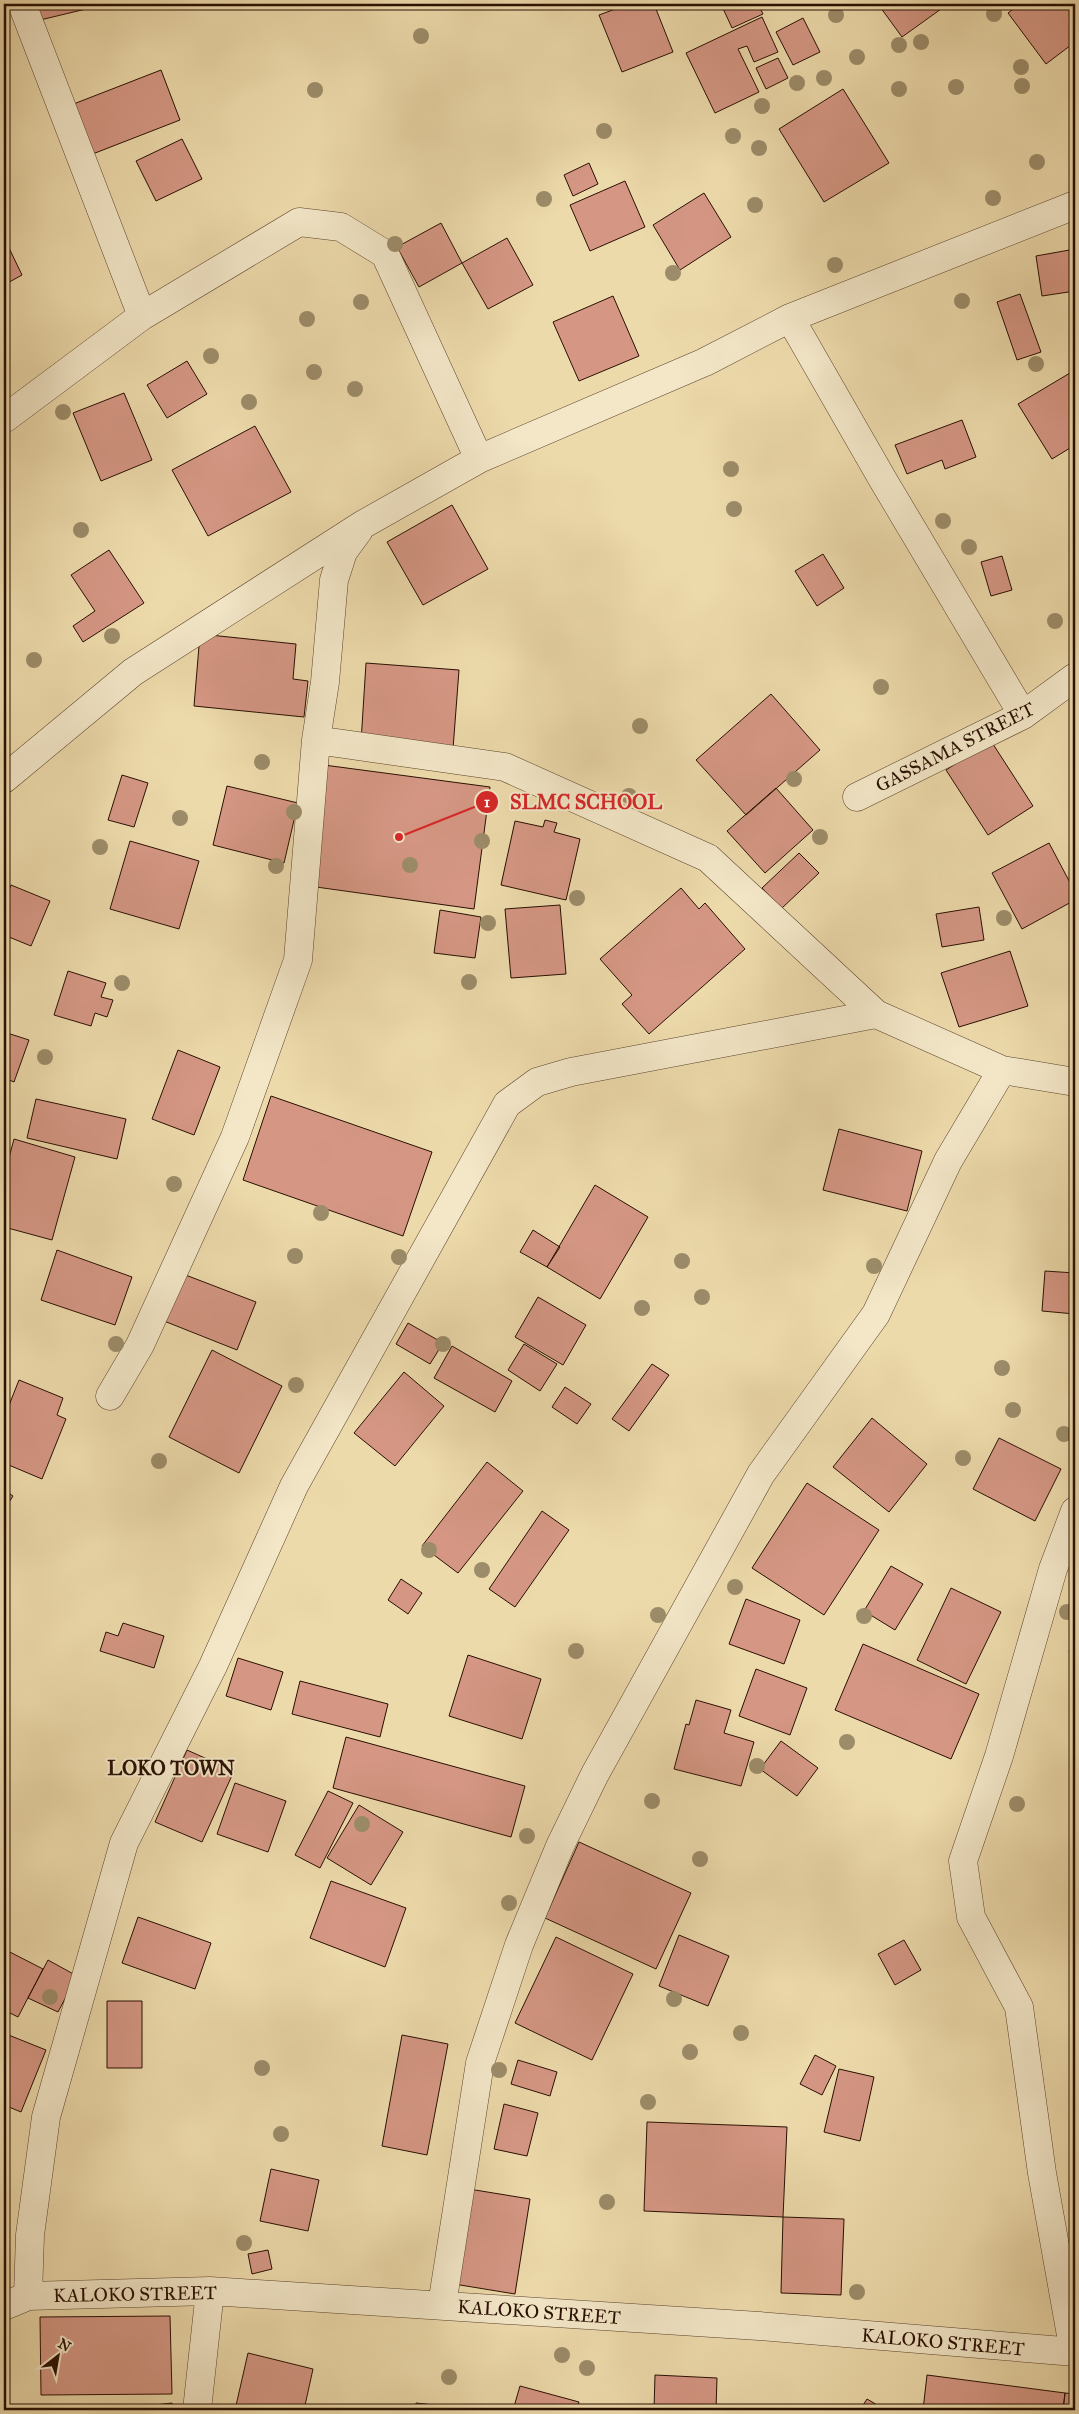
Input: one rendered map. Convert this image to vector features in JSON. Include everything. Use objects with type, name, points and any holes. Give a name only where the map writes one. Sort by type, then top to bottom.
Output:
[{"type":"street","points":[[22,4],[142,316]]},
{"type":"street","points":[[4,779],[133,672],[362,526],[479,459],[704,362],[790,318],[1075,205]]},
{"type":"street","points":[[4,419],[142,316],[299,222],[341,227],[385,254],[479,459]]},
{"type":"street","points":[[790,318],[883,480],[1023,715]]},
{"type":"street","points":[[110,1396],[140,1345],[235,1136],[298,960],[316,740],[325,682],[334,580],[343,552],[362,526]]},
{"type":"street","name":"GASSAMA STREET","points":[[857,797],[1023,715],[1075,677]]},
{"type":"street","points":[[316,740],[505,767],[708,858],[876,1014],[1002,1070],[1075,1082]]},
{"type":"street","points":[[16,2301],[30,2235],[46,2117],[124,1843],[213,1666],[294,1486],[507,1104],[537,1082],[571,1072],[876,1014]]},
{"type":"street","points":[[442,2306],[480,2063],[519,1945],[560,1846],[595,1774],[761,1474],[876,1314],[948,1161],[1002,1070]]},
{"type":"street","points":[[1075,1511],[1053,1569],[999,1756],[963,1861],[971,1917],[1019,2007],[1042,2173],[1075,2352]]},
{"type":"street","points":[[197,2410],[210,2291]]},
{"type":"street","name":"KALOKO STREET","points":[[16,2301],[210,2291],[749,2326],[1075,2352]]},
{"type":"building","points":[[31,4],[85,4],[86,9],[36,21]]},
{"type":"building","points":[[629,4],[654,4],[673,52],[622,72],[599,15]]},
{"type":"building","points":[[721,4],[758,4],[763,14],[732,28]]},
{"type":"building","points":[[878,4],[948,4],[902,37]]},
{"type":"building","points":[[1020,4],[1075,4],[1075,42],[1046,64],[1008,13]]},
{"type":"building","points":[[762,17],[778,52],[754,62],[747,46],[738,49],[759,92],[715,113],[686,53]]},
{"type":"building","points":[[803,18],[820,52],[793,65],[776,32]]},
{"type":"building","points":[[778,58],[788,78],[766,89],[756,68]]},
{"type":"building","points":[[161,70],[180,120],[90,155],[71,105]]},
{"type":"building","points":[[843,89],[889,163],[824,202],[779,129]]},
{"type":"building","points":[[182,139],[202,179],[156,201],[136,161]]},
{"type":"building","points":[[589,163],[598,184],[573,196],[564,175]]},
{"type":"building","points":[[625,181],[645,227],[590,251],[570,205]]},
{"type":"building","points":[[704,193],[731,237],[680,270],[653,225]]},
{"type":"building","points":[[441,223],[462,263],[419,287],[397,247]]},
{"type":"building","points":[[507,238],[533,285],[488,309],[462,263]]},
{"type":"building","points":[[9,248],[22,275],[4,285],[4,250]]},
{"type":"building","points":[[1075,249],[1075,291],[1042,296],[1036,256]]},
{"type":"building","points":[[1020,294],[1041,352],[1017,360],[997,302]]},
{"type":"building","points":[[613,296],[639,356],[579,381],[553,322]]},
{"type":"building","points":[[187,361],[207,394],[167,418],[147,385]]},
{"type":"building","points":[[1075,370],[1075,445],[1052,459],[1018,404]]},
{"type":"building","points":[[124,393],[152,460],[101,481],[73,413]]},
{"type":"building","points":[[962,420],[976,457],[945,469],[942,460],[907,474],[895,445]]},
{"type":"building","points":[[255,426],[291,492],[208,536],[172,470]]},
{"type":"building","points":[[452,505],[488,569],[423,605],[387,542]]},
{"type":"building","points":[[109,550],[144,603],[83,642],[73,626],[95,611],[71,575]]},
{"type":"building","points":[[823,554],[844,588],[817,606],[795,571]]},
{"type":"building","points":[[1002,556],[1012,590],[991,596],[981,562]]},
{"type":"building","points":[[200,634],[296,644],[293,679],[308,681],[304,717],[194,706]]},
{"type":"building","points":[[366,663],[459,670],[453,749],[361,742]]},
{"type":"building","points":[[771,694],[820,750],[746,815],[696,760]]},
{"type":"building","points":[[991,741],[1033,806],[988,835],[946,770]]},
{"type":"building","points":[[324,765],[490,787],[474,909],[309,886]]},
{"type":"building","points":[[122,775],[148,783],[134,827],[108,820]]},
{"type":"building","points":[[227,786],[298,803],[284,863],[213,845]]},
{"type":"building","points":[[776,788],[813,830],[765,873],[727,831]]},
{"type":"building","points":[[545,820],[557,823],[554,832],[580,839],[566,900],[501,885],[515,821],[543,827]]},
{"type":"building","points":[[130,841],[199,861],[179,929],[110,909]]},
{"type":"building","points":[[1049,843],[1075,892],[1075,900],[1022,929],[992,873]]},
{"type":"building","points":[[799,853],[819,873],[781,909],[762,888]]},
{"type":"building","points":[[11,885],[50,901],[31,946],[4,935],[4,903]]},
{"type":"building","points":[[681,888],[699,909],[705,903],[745,949],[649,1034],[622,1004],[632,995],[600,959]]},
{"type":"building","points":[[560,905],[566,974],[511,978],[505,909]]},
{"type":"building","points":[[979,907],[984,940],[942,947],[936,914]]},
{"type":"building","points":[[440,910],[481,917],[475,958],[434,953]]},
{"type":"building","points":[[4,941],[9,942],[4,959]]},
{"type":"building","points":[[1010,951],[1028,1006],[959,1027],[941,973]]},
{"type":"building","points":[[68,971],[106,983],[101,997],[113,1000],[107,1017],[95,1013],[91,1026],[54,1015]]},
{"type":"building","points":[[4,1032],[29,1040],[14,1082],[4,1078]]},
{"type":"building","points":[[178,1050],[220,1067],[194,1135],[152,1119]]},
{"type":"building","points":[[271,1096],[432,1152],[403,1236],[243,1180]]},
{"type":"building","points":[[36,1099],[126,1119],[117,1159],[27,1138]]},
{"type":"building","points":[[839,1129],[922,1151],[907,1211],[823,1190]]},
{"type":"building","points":[[14,1139],[75,1157],[52,1240],[4,1227],[4,1176]]},
{"type":"building","points":[[595,1185],[648,1217],[600,1299],[547,1267]]},
{"type":"building","points":[[533,1230],[560,1247],[547,1267],[520,1252]]},
{"type":"building","points":[[57,1250],[132,1277],[115,1325],[41,1300]]},
{"type":"building","points":[[1045,1271],[1075,1273],[1075,1314],[1042,1311]]},
{"type":"building","points":[[183,1274],[256,1302],[237,1350],[164,1321]]},
{"type":"building","points":[[538,1297],[586,1325],[563,1365],[515,1337]]},
{"type":"building","points":[[408,1323],[443,1343],[430,1364],[396,1344]]},
{"type":"building","points":[[524,1344],[557,1364],[540,1391],[508,1370]]},
{"type":"building","points":[[452,1346],[512,1381],[495,1412],[434,1378]]},
{"type":"building","points":[[212,1350],[282,1386],[239,1473],[169,1437]]},
{"type":"building","points":[[652,1364],[669,1375],[629,1431],[612,1419]]},
{"type":"building","points":[[404,1372],[444,1406],[395,1466],[354,1433]]},
{"type":"building","points":[[19,1380],[63,1398],[57,1415],[66,1419],[42,1479],[4,1463],[4,1418]]},
{"type":"building","points":[[565,1387],[591,1404],[577,1424],[552,1407]]},
{"type":"building","points":[[872,1418],[927,1464],[889,1512],[833,1467]]},
{"type":"building","points":[[999,1438],[1061,1469],[1035,1521],[973,1489]]},
{"type":"building","points":[[487,1462],[523,1491],[458,1573],[422,1546]]},
{"type":"building","points":[[807,1483],[879,1530],[824,1615],[752,1568]]},
{"type":"building","points":[[4,1490],[13,1496],[4,1510]]},
{"type":"building","points":[[542,1511],[569,1530],[515,1607],[489,1589]]},
{"type":"building","points":[[891,1566],[923,1584],[895,1630],[864,1611]]},
{"type":"building","points":[[401,1579],[422,1593],[408,1614],[388,1600]]},
{"type":"building","points":[[951,1588],[1001,1612],[966,1684],[917,1660]]},
{"type":"building","points":[[746,1599],[800,1620],[784,1664],[729,1644]]},
{"type":"building","points":[[123,1623],[164,1636],[154,1668],[100,1651],[106,1632],[118,1636]]},
{"type":"building","points":[[1075,1633],[1075,1655],[1069,1652]]},
{"type":"building","points":[[863,1644],[979,1694],[951,1759],[835,1710]]},
{"type":"building","points":[[468,1655],[541,1679],[522,1739],[449,1716]]},
{"type":"building","points":[[238,1658],[283,1672],[271,1710],[226,1696]]},
{"type":"building","points":[[756,1669],[807,1688],[790,1735],[739,1716]]},
{"type":"building","points":[[300,1681],[388,1704],[380,1737],[292,1714]]},
{"type":"building","points":[[696,1700],[731,1710],[724,1733],[754,1742],[741,1786],[674,1769],[686,1724],[689,1725]]},
{"type":"building","points":[[346,1737],[525,1786],[511,1837],[333,1788]]},
{"type":"building","points":[[781,1741],[818,1768],[797,1796],[760,1769]]},
{"type":"building","points":[[187,1750],[234,1771],[202,1842],[155,1822]]},
{"type":"building","points":[[235,1783],[286,1801],[268,1852],[217,1834]]},
{"type":"building","points":[[328,1791],[353,1803],[320,1868],[295,1855]]},
{"type":"building","points":[[359,1805],[403,1832],[371,1885],[327,1858]]},
{"type":"building","points":[[579,1842],[691,1893],[656,1969],[545,1918]]},
{"type":"building","points":[[331,1881],[406,1908],[385,1967],[310,1938]]},
{"type":"building","points":[[138,1917],[211,1943],[195,1989],[122,1963]]},
{"type":"building","points":[[679,1935],[729,1956],[708,2006],[659,1986]]},
{"type":"building","points":[[556,1937],[633,1974],[592,2060],[515,2023]]},
{"type":"building","points":[[904,1940],[921,1970],[895,1985],[878,1954]]},
{"type":"building","points":[[4,1949],[43,1969],[18,2017],[4,2010]]},
{"type":"building","points":[[48,1960],[77,1976],[58,2012],[28,1998]]},
{"type":"building","points":[[107,2001],[142,2001],[142,2068],[107,2068]]},
{"type":"building","points":[[6,2034],[46,2050],[21,2112],[4,2105],[4,2038]]},
{"type":"building","points":[[402,2035],[448,2044],[427,2155],[382,2146]]},
{"type":"building","points":[[815,2055],[836,2066],[822,2095],[800,2084]]},
{"type":"building","points":[[518,2060],[557,2072],[550,2096],[511,2084]]},
{"type":"building","points":[[839,2069],[874,2077],[860,2141],[824,2132]]},
{"type":"building","points":[[504,2104],[538,2113],[527,2156],[494,2149]]},
{"type":"building","points":[[647,2122],[787,2127],[783,2217],[644,2211]]},
{"type":"building","points":[[271,2169],[319,2180],[308,2231],[260,2221]]},
{"type":"building","points":[[469,2189],[530,2199],[515,2294],[454,2284]]},
{"type":"building","points":[[783,2217],[844,2219],[841,2295],[781,2293]]},
{"type":"building","points":[[268,2250],[272,2269],[252,2274],[248,2254]]},
{"type":"building","points":[[170,2316],[172,2394],[41,2395],[40,2317]]},
{"type":"building","points":[[248,2353],[313,2369],[304,2410],[235,2410]]},
{"type":"building","points":[[655,2375],[717,2378],[716,2410],[654,2410]]},
{"type":"building","points":[[927,2375],[1065,2393],[1063,2410],[923,2410]]},
{"type":"building","points":[[520,2386],[579,2402],[577,2410],[513,2410]]},
{"type":"building","points":[[1065,2393],[1075,2394],[1075,2410],[1063,2410]]},
{"type":"building","points":[[867,2399],[884,2409],[884,2410],[860,2410]]},
{"type":"building","points":[[172,2403],[173,2410],[114,2410]]},
{"type":"building","points":[[416,2403],[470,2409],[470,2410],[415,2410]]},
{"type":"place","name":"SLMC SCHOOL","points":[[399,837]]},
{"type":"district","name":"LOKO TOWN","points":[[171,1768]]}]
